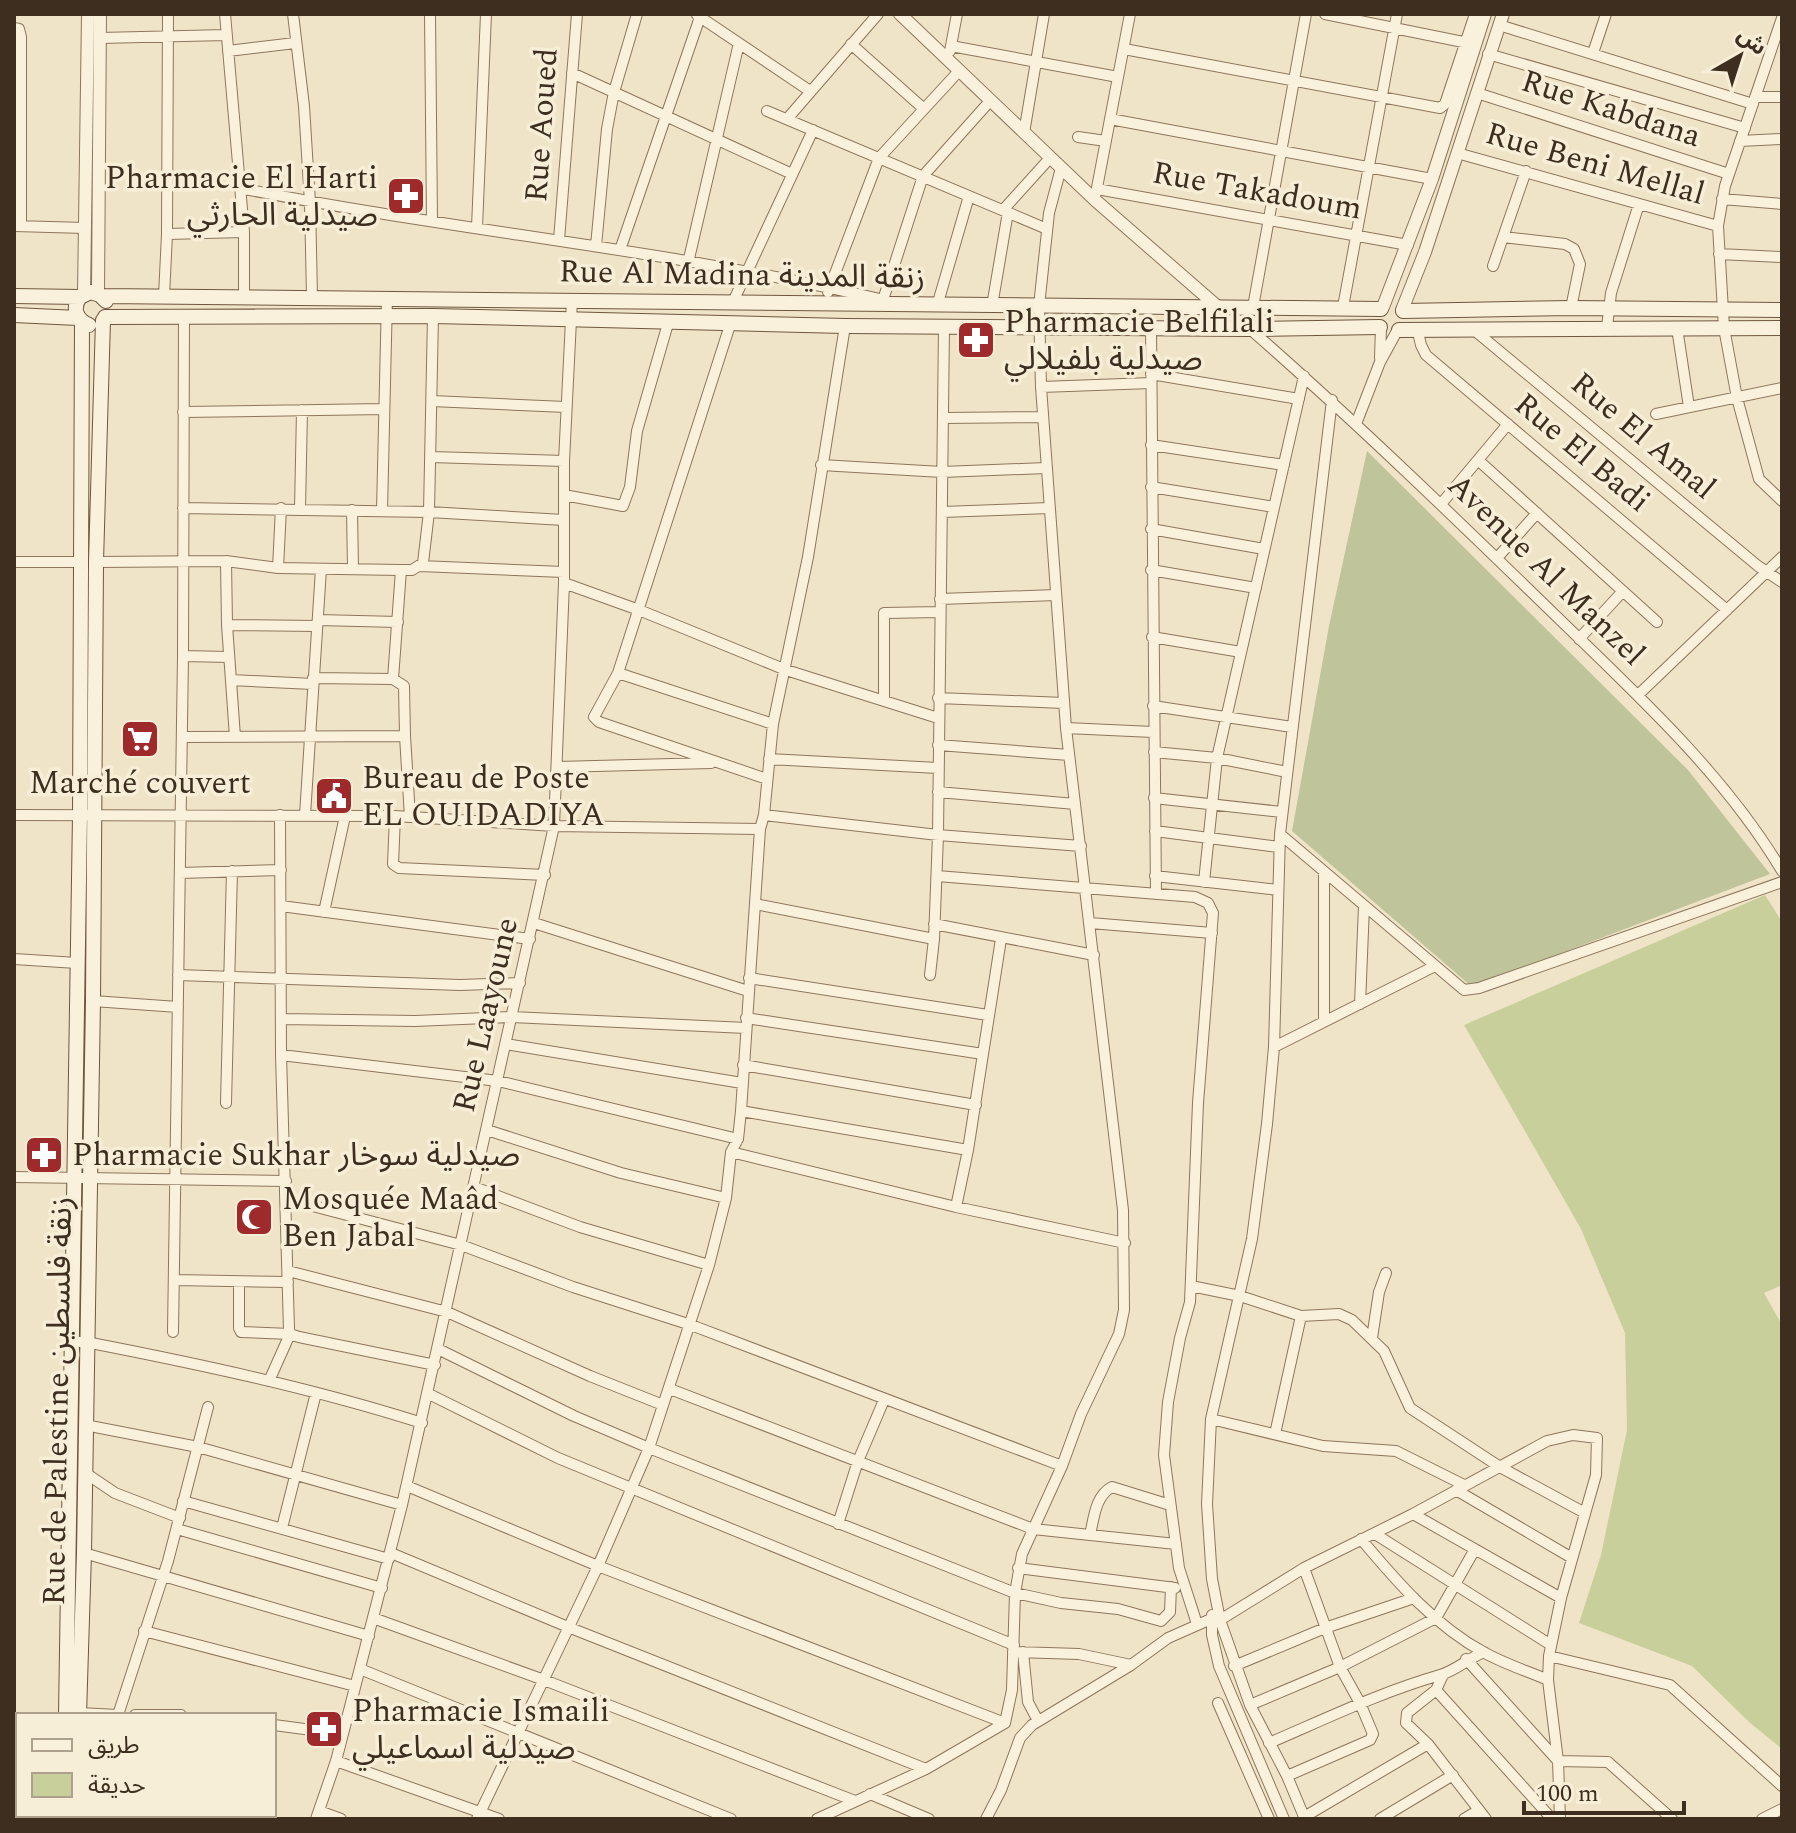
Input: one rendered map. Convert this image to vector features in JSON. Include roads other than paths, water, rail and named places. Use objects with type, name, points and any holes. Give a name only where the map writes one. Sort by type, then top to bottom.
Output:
[{"type":"main road","points":[[14,315],[80,320],[92,325],[104,319],[107,304],[91,295],[75,309],[80,320]]},
{"type":"main road","name":"Rue Al Madina زنقة المدينة","points":[[14,296],[1382,308]]},
{"type":"main road","points":[[1782,310],[1402,310],[1391,304],[1382,308],[1377,316],[1380,327],[1387,332],[1417,328],[1782,328]]},
{"type":"main road","points":[[1398,330],[1405,319],[1402,310]]},
{"type":"main road","name":"Rue Al Madina زنقة المدينة","points":[[104,319],[184,315],[433,316],[845,326],[1380,327]]},
{"type":"main road","name":"Rue de Palestine زنقة فلسطين","points":[[89,562],[104,319]]},
{"type":"main road","name":"Rue de Palestine زنقة فلسطين","points":[[80,320],[89,562],[87,815],[93,1001],[82,1178]]},
{"type":"main road","name":"Rue de Palestine زنقة فلسطين","points":[[75,1713],[82,1178],[77,963],[87,815]]},
{"type":"main road","name":"Rue de Palestine زنقة فلسطين","points":[[75,1713],[84,1553],[85,1425],[79,1342]]},
{"type":"street","points":[[88,14],[85,228],[91,295]]},
{"type":"street","points":[[91,295],[100,14]]},
{"type":"street","points":[[164,296],[168,14]]},
{"type":"street","points":[[225,14],[244,232],[244,297]]},
{"type":"street","points":[[293,14],[304,106],[312,297]]},
{"type":"street","points":[[430,14],[432,221]]},
{"type":"street","points":[[477,227],[486,14]]},
{"type":"street","name":"Rue Aoued","points":[[559,240],[577,14]]},
{"type":"street","points":[[596,246],[607,129],[614,92],[637,14]]},
{"type":"street","points":[[787,119],[878,14]]},
{"type":"street","points":[[900,14],[1050,158],[1096,195],[1218,307]]},
{"type":"street","points":[[948,61],[957,14]]},
{"type":"street","points":[[1024,133],[1044,14]]},
{"type":"street","points":[[1096,195],[1130,14]]},
{"type":"street","points":[[1253,307],[1306,14]]},
{"type":"street","points":[[1325,14],[1470,43]]},
{"type":"street","points":[[1343,307],[1397,14]]},
{"type":"street","points":[[1382,308],[1432,179],[1470,43],[1475,14]]},
{"type":"street","points":[[1124,49],[1442,108],[1485,14]]},
{"type":"street","points":[[1593,53],[1606,14]]},
{"type":"street","points":[[620,250],[698,16],[810,91]]},
{"type":"street","points":[[1782,18],[1729,174],[1718,226],[1722,310],[1737,398],[1759,479],[1782,501]]},
{"type":"street","points":[[1402,310],[1425,252],[1501,19],[1593,53],[1754,100],[1782,97]]},
{"type":"street","points":[[14,28],[19,29],[21,37],[17,226],[85,228]]},
{"type":"street","points":[[100,38],[226,35]]},
{"type":"street","points":[[228,51],[295,43]]},
{"type":"street","points":[[688,263],[739,43]]},
{"type":"street","points":[[851,44],[924,109]]},
{"type":"street","points":[[951,46],[1118,77]]},
{"type":"street","points":[[1488,54],[1745,128]]},
{"type":"street","points":[[823,305],[879,158],[959,71]]},
{"type":"street","points":[[572,73],[792,174]]},
{"type":"street","name":"Rue Kabdana","points":[[1477,93],[1729,174]]},
{"type":"street","points":[[240,188],[310,202],[620,250],[829,288],[882,302],[923,176],[990,101]]},
{"type":"street","points":[[767,111],[1047,229]]},
{"type":"street","points":[[1110,119],[1432,179]]},
{"type":"street","points":[[732,304],[813,130]]},
{"type":"street","points":[[1078,137],[1106,141]]},
{"type":"street","points":[[1740,141],[1782,139]]},
{"type":"street","name":"Rue Beni Mellal","points":[[1457,153],[1718,226]]},
{"type":"street","points":[[992,306],[1006,211],[1050,158]]},
{"type":"street","points":[[817,1819],[926,1769],[1005,1723],[1017,1650],[1015,1593],[1018,1568],[1081,1414],[1119,1334],[1124,1310],[1125,1243],[1066,728],[1041,387],[1039,306],[1047,229],[1061,168]]},
{"type":"street","points":[[1493,266],[1526,171]]},
{"type":"street","name":"Rue Takadoum","points":[[1096,195],[1268,220],[1408,245]]},
{"type":"street","points":[[937,306],[969,196]]},
{"type":"street","points":[[1722,199],[1782,204]]},
{"type":"street","points":[[1607,327],[1615,277],[1639,204]]},
{"type":"street","points":[[167,234],[244,232]]},
{"type":"street","points":[[1503,237],[1565,244],[1574,249],[1580,264],[1571,308]]},
{"type":"street","points":[[1719,254],[1782,257]]},
{"type":"street","points":[[382,511],[387,297]]},
{"type":"street","name":"Rue Laayoune","points":[[318,1815],[336,1761],[382,1588],[429,1394],[554,826],[564,577],[564,461],[572,300]]},
{"type":"street","points":[[173,1332],[183,656],[184,315]]},
{"type":"street","points":[[420,566],[429,512],[433,316]]},
{"type":"street","points":[[564,495],[623,506],[630,487],[637,431],[669,320]]},
{"type":"street","points":[[731,322],[618,673],[594,714],[596,720],[767,779]]},
{"type":"street","points":[[479,1816],[598,1566],[649,1448],[691,1325],[726,1198],[731,1152],[738,1139],[741,1111],[760,829],[773,724],[808,557],[845,326]]},
{"type":"street","points":[[930,975],[938,835],[944,327]]},
{"type":"street","points":[[1380,327],[1380,362]]},
{"type":"street","points":[[1151,328],[1156,894]]},
{"type":"street","name":"Rue El Badi","points":[[1417,328],[1426,355],[1727,610]]},
{"type":"street","name":"Rue El Amal","points":[[1472,328],[1782,582]]},
{"type":"street","points":[[1677,328],[1689,407]]},
{"type":"street","name":"Avenue Al Manzel","points":[[1250,329],[1332,400],[1638,695],[1693,753],[1782,871]]},
{"type":"street","points":[[1356,424],[1380,362],[1398,330]]},
{"type":"street","points":[[1204,882],[1217,758],[1304,376]]},
{"type":"street","points":[[1041,387],[1151,378],[1299,399]]},
{"type":"street","points":[[1656,414],[1782,388]]},
{"type":"street","points":[[1284,1819],[1213,1645],[1217,1604],[1207,1504],[1211,1419],[1252,1239],[1274,1047],[1280,834],[1332,400]]},
{"type":"street","points":[[432,401],[566,407]]},
{"type":"street","points":[[183,412],[384,409]]},
{"type":"street","points":[[300,509],[302,410]]},
{"type":"street","points":[[943,418],[1043,417]]},
{"type":"street","points":[[1441,504],[1508,424]]},
{"type":"street","points":[[1151,445],[1284,465]]},
{"type":"street","points":[[431,457],[564,461]]},
{"type":"street","points":[[1478,460],[1657,622]]},
{"type":"street","points":[[821,465],[942,472],[1046,468]]},
{"type":"street","points":[[1151,487],[1274,507]]},
{"type":"street","points":[[183,508],[429,512],[564,520]]},
{"type":"street","points":[[278,568],[281,508]]},
{"type":"street","points":[[942,512],[1049,508]]},
{"type":"street","points":[[352,510],[353,569]]},
{"type":"street","points":[[1497,558],[1537,513]]},
{"type":"street","points":[[1151,529],[1264,549]]},
{"type":"street","points":[[1638,695],[1782,557]]},
{"type":"street","points":[[14,562],[184,560],[226,561],[278,568],[401,570],[420,566],[564,577],[786,670],[938,718]]},
{"type":"street","points":[[226,561],[235,737]]},
{"type":"street","points":[[305,815],[321,569]]},
{"type":"street","points":[[393,679],[401,570]]},
{"type":"street","points":[[1151,570],[1256,588]]},
{"type":"street","points":[[1579,639],[1623,591]]},
{"type":"street","points":[[940,599],[1056,595]]},
{"type":"street","points":[[884,699],[884,613],[939,612]]},
{"type":"street","points":[[227,625],[398,622]]},
{"type":"street","points":[[1152,637],[1241,652]]},
{"type":"street","points":[[183,656],[229,657]]},
{"type":"street","points":[[618,673],[773,724]]},
{"type":"street","points":[[231,680],[393,679],[404,686],[410,817]]},
{"type":"street","points":[[938,698],[1064,703]]},
{"type":"street","points":[[1153,706],[1292,727]]},
{"type":"street","points":[[1066,728],[1153,732]]},
{"type":"street","points":[[182,737],[405,736]]},
{"type":"street","points":[[938,745],[1069,755]]},
{"type":"street","points":[[1154,752],[1217,758],[1287,772]]},
{"type":"street","points":[[769,759],[938,768]]},
{"type":"street","points":[[557,767],[718,763]]},
{"type":"street","points":[[938,792],[1075,804]]},
{"type":"street","points":[[1154,798],[1282,812]]},
{"type":"street","points":[[14,815],[395,816],[554,826],[760,829]]},
{"type":"street","points":[[269,1381],[290,1334],[281,1055],[280,815]]},
{"type":"street","points":[[764,815],[938,835],[1081,846]]},
{"type":"street","points":[[324,912],[345,816]]},
{"type":"street","points":[[395,816],[393,864],[399,868],[545,875]]},
{"type":"street","points":[[1155,831],[1279,847]]},
{"type":"street","points":[[1280,834],[1464,990],[1782,882]]},
{"type":"street","points":[[180,873],[281,870]]},
{"type":"street","points":[[226,1103],[232,871]]},
{"type":"street","points":[[1324,872],[1324,1022]]},
{"type":"street","points":[[937,876],[1203,899],[1213,913],[1198,1103],[1190,1302],[1168,1402],[1164,1455],[1176,1544],[1185,1589],[1197,1624]]},
{"type":"street","points":[[1155,876],[1278,890]]},
{"type":"street","points":[[755,904],[934,939]]},
{"type":"street","points":[[281,906],[530,939]]},
{"type":"street","points":[[1360,1004],[1364,906]]},
{"type":"street","points":[[534,923],[748,991]]},
{"type":"street","points":[[1090,923],[1212,933]]},
{"type":"street","points":[[934,924],[1094,955]]},
{"type":"street","points":[[956,1207],[976,1105],[1001,939]]},
{"type":"street","points":[[14,959],[77,963]]},
{"type":"street","points":[[1274,1047],[1435,966]]},
{"type":"street","points":[[178,975],[460,985],[520,983]]},
{"type":"street","points":[[749,978],[988,1015]]},
{"type":"street","points":[[93,1001],[178,1007]]},
{"type":"street","points":[[281,1019],[415,1021],[512,1017],[746,1023],[983,1054]]},
{"type":"street","points":[[506,1044],[742,1083]]},
{"type":"street","points":[[281,1055],[498,1081],[738,1139]]},
{"type":"street","points":[[743,1065],[976,1105]]},
{"type":"street","points":[[741,1111],[968,1150]]},
{"type":"street","points":[[487,1130],[621,1173],[726,1198]]},
{"type":"street","points":[[731,1152],[956,1207],[1125,1243]]},
{"type":"street","points":[[14,1177],[286,1181]]},
{"type":"street","points":[[474,1187],[580,1227],[709,1265]]},
{"type":"street","points":[[286,1199],[461,1245],[573,1287],[691,1325],[1062,1466]]},
{"type":"street","points":[[1372,1338],[1379,1292],[1386,1273]]},
{"type":"street","points":[[175,1280],[239,1282],[288,1277],[447,1312],[663,1405]]},
{"type":"street","points":[[239,1282],[241,1332],[290,1334],[435,1365]]},
{"type":"street","points":[[1191,1286],[1240,1296],[1301,1316],[1339,1314],[1352,1320],[1372,1338],[1390,1362],[1410,1408],[1500,1467],[1585,1513]]},
{"type":"street","points":[[1275,1434],[1301,1316]]},
{"type":"street","points":[[79,1342],[269,1381],[422,1423]]},
{"type":"street","points":[[438,1349],[574,1416],[649,1448],[1015,1593],[1061,1603],[1118,1609],[1161,1621]]},
{"type":"street","points":[[670,1389],[1033,1529],[1176,1544]]},
{"type":"street","points":[[282,1528],[316,1393]]},
{"type":"street","points":[[429,1394],[558,1458],[1017,1650],[1079,1654],[1131,1665]]},
{"type":"street","points":[[838,1524],[858,1461],[884,1400]]},
{"type":"street","points":[[119,1713],[164,1577],[208,1407]]},
{"type":"street","points":[[1211,1419],[1323,1446],[1396,1451],[1460,1487],[1572,1558]]},
{"type":"street","points":[[85,1425],[198,1447],[402,1505]]},
{"type":"street","points":[[986,1819],[1001,1790],[1020,1738],[1038,1721],[1131,1665],[1168,1638],[1216,1619],[1304,1568],[1375,1534],[1547,1441],[1573,1435],[1597,1438],[1596,1475],[1561,1598],[1550,1650],[1548,1680],[1558,1761],[1560,1819]]},
{"type":"street","points":[[84,1472],[115,1493],[178,1524],[382,1588]]},
{"type":"street","points":[[407,1486],[598,1566],[1005,1723]]},
{"type":"street","points":[[1090,1535],[1097,1503],[1102,1493],[1112,1487],[1170,1505]]},
{"type":"street","points":[[183,1501],[390,1556],[926,1769]]},
{"type":"street","points":[[1413,1514],[1561,1598]]},
{"type":"street","points":[[1375,1534],[1550,1650],[1670,1685],[1782,1786]]},
{"type":"street","points":[[1361,1539],[1436,1618],[1484,1652],[1548,1680]]},
{"type":"street","points":[[1250,1705],[1340,1667],[1436,1618],[1475,1549]]},
{"type":"street","points":[[84,1553],[369,1636]]},
{"type":"street","points":[[1018,1568],[1185,1589]]},
{"type":"street","points":[[1287,1776],[1370,1740],[1373,1734],[1340,1667],[1304,1568]]},
{"type":"street","points":[[1161,1621],[1170,1612],[1171,1587]]},
{"type":"street","points":[[1234,1666],[1325,1628],[1414,1598]]},
{"type":"street","points":[[373,1618],[544,1680],[855,1801]]},
{"type":"street","points":[[1216,1619],[1250,1705],[1305,1818],[1428,1744]]},
{"type":"street","points":[[1161,1621],[1168,1638]]},
{"type":"street","points":[[144,1631],[355,1686]]},
{"type":"street","points":[[1017,1650],[1028,1702],[1038,1721]]},
{"type":"street","points":[[1269,1743],[1360,1703],[1428,1677],[1443,1675],[1466,1659],[1484,1652]]},
{"type":"street","points":[[1466,1659],[1558,1761],[1608,1762],[1672,1819]]},
{"type":"street","points":[[360,1669],[731,1819]]},
{"type":"street","points":[[1443,1675],[1436,1690],[1407,1713],[1406,1723],[1428,1744],[1482,1815],[1464,1819]]},
{"type":"street","points":[[1436,1690],[1552,1819]]},
{"type":"street","points":[[1218,1703],[1269,1819]]},
{"type":"street","points":[[276,1725],[342,1734]]},
{"type":"street","points":[[336,1761],[479,1816],[499,1819]]},
{"type":"street","points":[[1380,1819],[1453,1775]]},
{"type":"street","points":[[870,1794],[929,1819]]},
{"type":"street","points":[[1762,1819],[1782,1809]]},
{"type":"street","points":[[318,1815],[341,1819]]},
{"type":"place","name":"Pharmacie El Harti صيدلية الحارثي","points":[[406,196]]},
{"type":"place","name":"Pharmacie Belfilali صيدلية بلفيلالي","points":[[976,340]]},
{"type":"place","name":"Marché couvert","points":[[140,739]]},
{"type":"place","name":"Bureau de Poste EL OUIDADIYA","points":[[334,796]]},
{"type":"place","name":"Pharmacie Sukhar صيدلية سوخار","points":[[44,1155]]},
{"type":"place","name":"Mosquée Maâd Ben Jabal","points":[[254,1217]]},
{"type":"place","name":"Pharmacie Ismaili صيدلية اسماعيلي","points":[[324,1729]]}]
